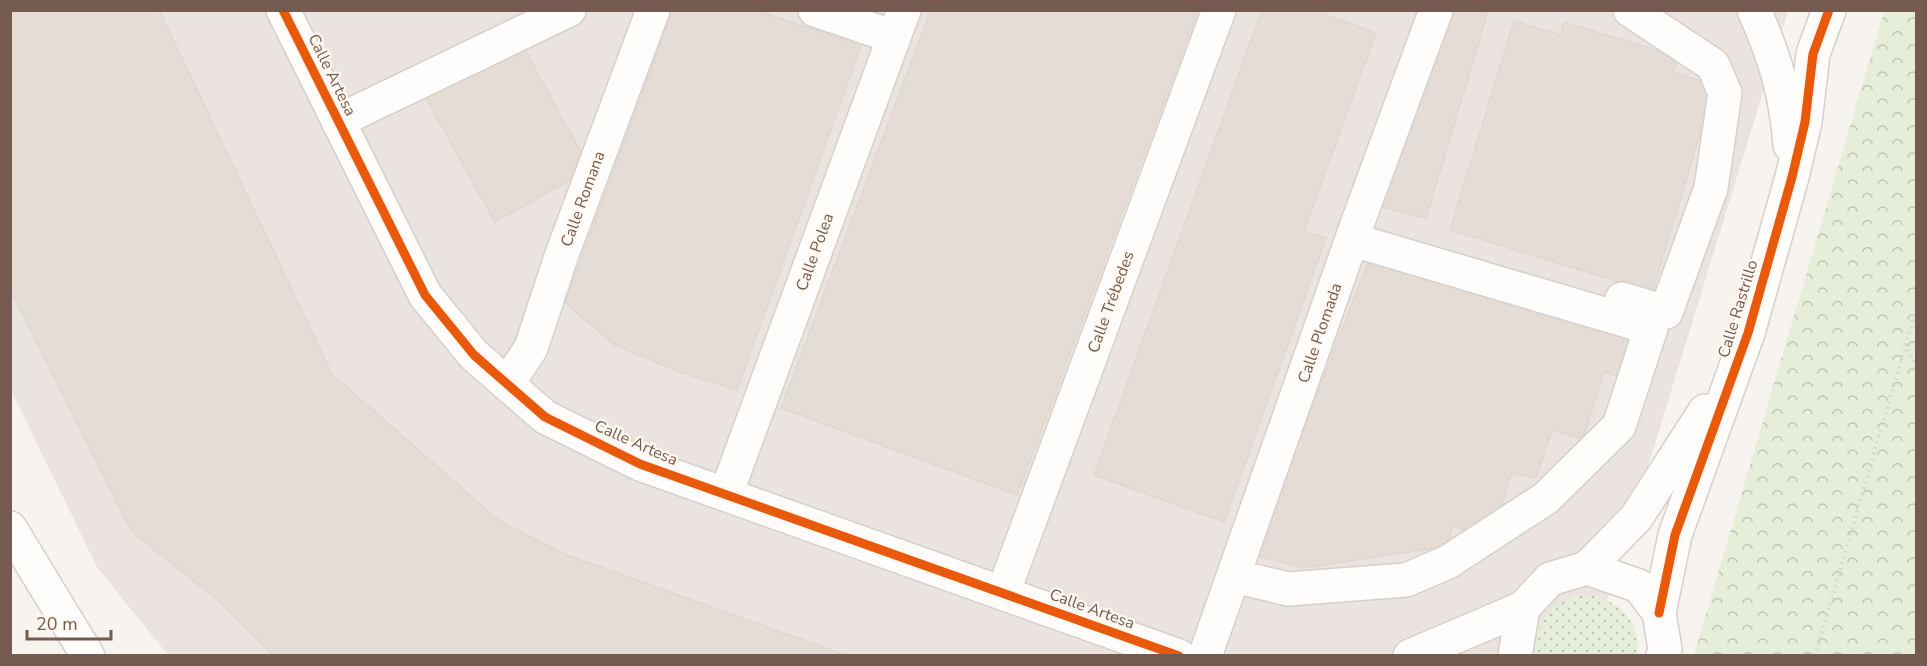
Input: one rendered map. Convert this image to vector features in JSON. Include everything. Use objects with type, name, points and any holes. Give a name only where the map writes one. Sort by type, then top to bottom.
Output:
[{"type":"street","name":"Calle Artesa","points":[[283,10],[425,295],[474,355],[544,417],[640,464],[1179,656]]},
{"type":"street","points":[[338,121],[569,10]]},
{"type":"street","name":"Calle Romana","points":[[507,384],[531,348],[653,10]]},
{"type":"street","points":[[815,10],[899,24]]},
{"type":"street","name":"Calle Trébedes","points":[[1004,593],[1220,10]]},
{"type":"street","name":"Calle Plomada","points":[[1205,656],[1436,10]]},
{"type":"street","points":[[1356,230],[1666,312],[1711,188],[1725,93],[1713,65],[1630,10]]},
{"type":"street","name":"Calle Rastrillo","points":[[1754,10],[1775,56],[1788,116],[1792,177]]},
{"type":"street","name":"Calle Rastrillo","points":[[1659,613],[1676,535],[1748,333],[1792,177],[1805,122],[1813,54],[1829,10]]},
{"type":"street","name":"Calle Polea","points":[[726,495],[899,24]]},
{"type":"street","points":[[1234,576],[1288,589],[1406,580],[1448,562],[1546,498],[1619,426],[1651,328],[1356,230]]},
{"type":"street","name":"Calle Rastrillo","points":[[1587,568],[1636,518],[1697,426],[1748,333]]},
{"type":"street","points":[[10,528],[88,656]]},
{"type":"street","points":[[1410,656],[1523,608],[1550,579],[1587,568],[1639,586],[1659,613],[1665,649],[1664,656]]},
{"type":"street","points":[[1515,656],[1523,608]]},
{"type":"path","points":[[1815,656],[1917,309]]},
{"type":"path","points":[[1906,344],[1917,367]]},
{"type":"shaded area","points":[[11,11],[1788,11],[1590,655],[168,655],[97,567],[11,390]]},
{"type":"green space","points":[[1884,11],[1916,11],[1916,655],[1694,655]]},
{"type":"green space","points":[[1582,594],[1605,600],[1624,612],[1636,631],[1636,655],[1536,655],[1538,633],[1546,615],[1561,602]]},
{"type":"building","points":[[10,10],[159,10],[332,374],[497,519],[559,552],[848,656],[274,656],[214,597],[132,532],[10,289]]},
{"type":"building","points":[[673,10],[756,10],[861,46],[737,390],[677,371],[615,345],[565,303]]},
{"type":"building","points":[[931,10],[1198,10],[1017,495],[781,408]]},
{"type":"building","points":[[1262,10],[1324,10],[1323,14],[1376,33],[1304,231],[1326,238],[1224,522],[1094,475]]},
{"type":"building","points":[[1446,10],[1488,12],[1426,218],[1374,205]]},
{"type":"building","points":[[1514,21],[1560,35],[1564,22],[1679,57],[1673,72],[1715,85],[1652,292],[1450,230]]},
{"type":"building","points":[[519,39],[590,169],[495,222],[423,93]]},
{"type":"building","points":[[1369,260],[1635,333],[1621,377],[1604,372],[1583,439],[1552,430],[1536,478],[1511,473],[1499,516],[1470,532],[1453,526],[1447,546],[1304,568],[1255,555]]},
{"type":"cycle path","points":[[283,10],[425,295],[474,355],[545,417],[640,464],[1179,656]]},
{"type":"cycle path","points":[[1659,613],[1675,535],[1748,333],[1792,177],[1805,122],[1813,54],[1829,10]]}]
